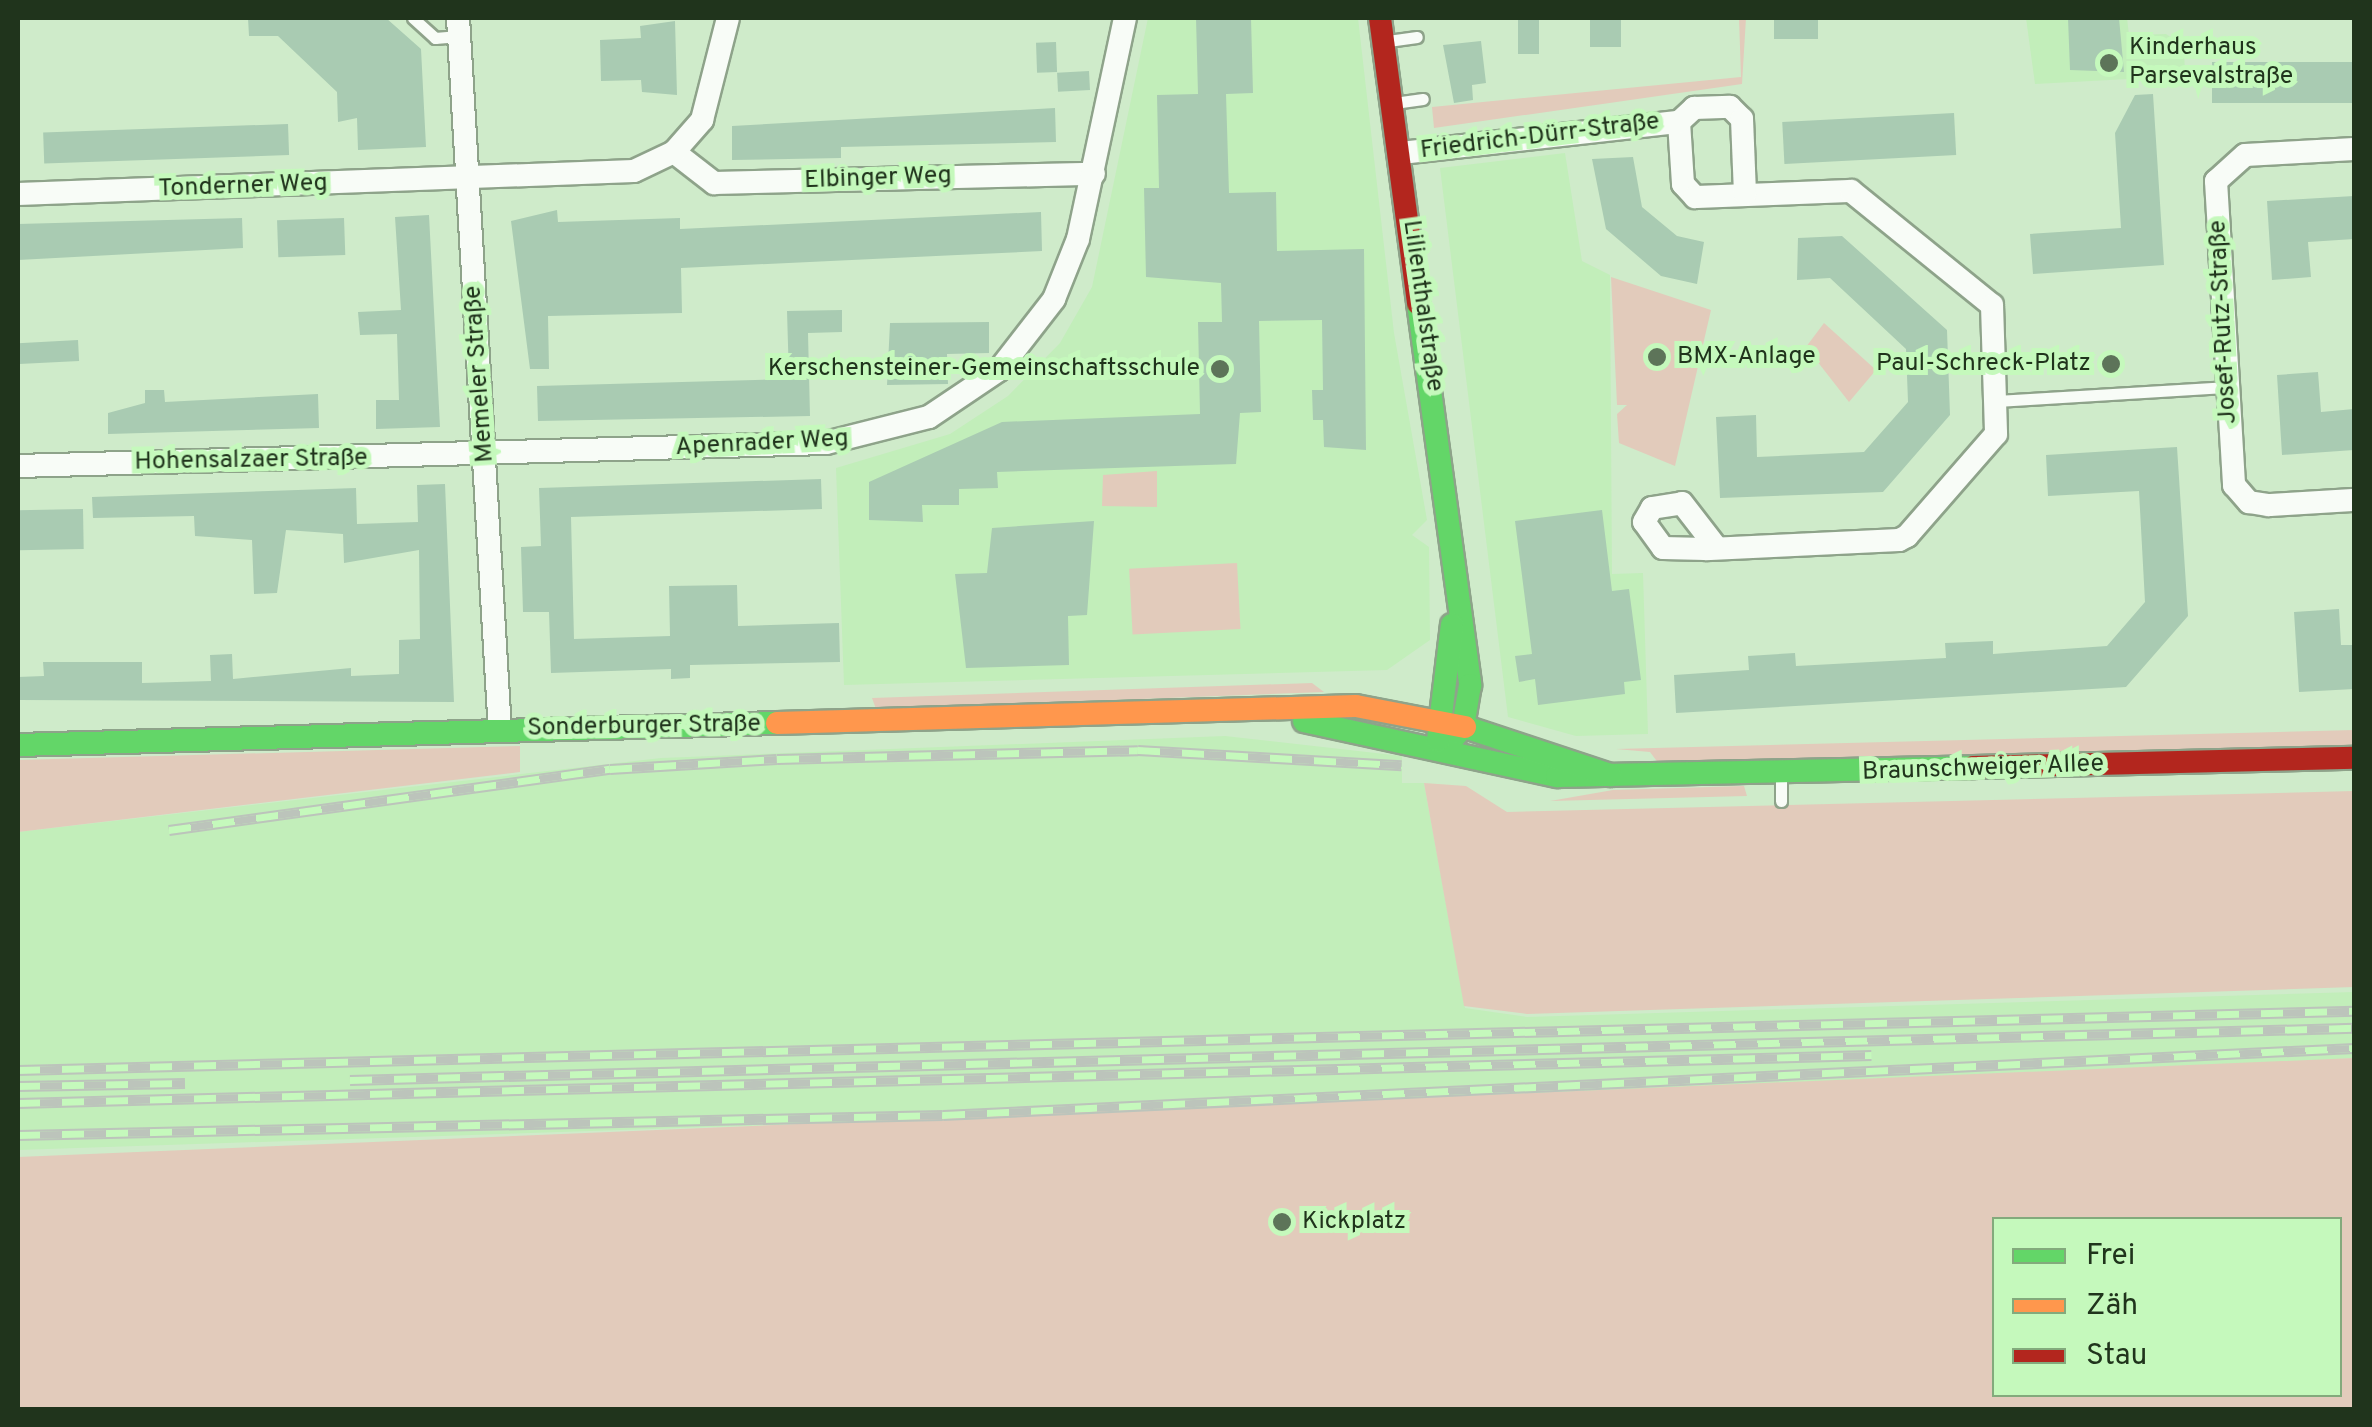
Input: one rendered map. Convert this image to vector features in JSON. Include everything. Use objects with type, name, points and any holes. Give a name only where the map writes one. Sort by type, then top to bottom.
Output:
[{"type":"street","points":[[674,152],[719,79],[728,18]]},
{"type":"street","name":"Apenrader Weg","points":[[486,455],[826,443],[929,417],[999,370],[1038,324],[1078,239],[1125,18]]},
{"type":"street","name":"Lilienthalstraße","points":[[1380,18],[1470,686],[1463,727]]},
{"type":"street","name":"Memeler Straße","points":[[458,27],[500,731]]},
{"type":"street","name":"Friedrich-Dürr-Straße","points":[[1401,153],[1679,122],[1694,108],[1730,107],[1742,119],[1741,195]]},
{"type":"street","name":"Friedrich-Dürr-Straße","points":[[1679,122],[1683,184],[1695,197],[1869,198],[1992,305],[1998,401],[1996,434],[1899,540],[1716,547]]},
{"type":"street","name":"Josef-Rutz-Straße","points":[[2354,148],[2244,155],[2216,181],[2234,485],[2249,502],[2354,500]]},
{"type":"street","name":"Elbinger Weg","points":[[674,152],[714,183],[1094,174]]},
{"type":"street","name":"Tonderner Weg","points":[[18,194],[602,176],[674,152]]},
{"type":"street","name":"Hohensalzaer Straße","points":[[18,466],[486,455]]},
{"type":"street","name":"Lilienthalstraße","points":[[1438,754],[1438,718],[1456,596]]},
{"type":"street","name":"Sonderburger Straße","points":[[18,745],[1271,712],[1356,706],[1438,718],[1463,727]]},
{"type":"street","name":"Sonderburger Straße","points":[[1271,712],[1438,754]]},
{"type":"street","points":[[1438,754],[1463,727]]},
{"type":"street","name":"Braunschweiger Allee","points":[[1463,727],[1610,775]]},
{"type":"street","name":"Braunschweiger Allee","points":[[1438,754],[1512,771],[1610,775],[2354,758]]},
{"type":"lane","points":[[413,18],[434,38],[458,27]]},
{"type":"lane","points":[[1384,41],[1417,37]]},
{"type":"lane","points":[[1394,103],[1423,99]]},
{"type":"lane","points":[[1998,401],[2228,387]]},
{"type":"lane","points":[[1781,774],[1781,802]]},
{"type":"shaded area","name":"Kerschensteiner-Gemeinschaftsschule","points":[[1148,18],[1358,18],[1394,333],[1427,520],[1412,535],[1429,547],[1430,640],[1387,670],[844,685],[836,468],[950,434],[1008,396],[1060,343],[1092,287]]},
{"type":"shaded area","points":[[1739,18],[1746,18],[1742,84],[1434,128],[1432,107],[1741,77]]},
{"type":"shaded area","name":"Kinderhaus Parsevalstraße","points":[[2026,18],[2127,18],[2129,35],[2166,34],[2184,46],[2185,76],[2035,84]]},
{"type":"shaded area","points":[[1565,153],[1582,261],[1610,275],[1612,574],[1643,573],[1648,734],[1576,736],[1508,717],[1440,168]]},
{"type":"shaded area","name":"BMX-Anlage","points":[[1611,277],[1711,310],[1675,466],[1619,443],[1617,414],[1627,405],[1617,405]]},
{"type":"shaded area","points":[[1824,323],[1876,370],[1849,402],[1806,347]]},
{"type":"shaded area","points":[[1157,471],[1157,507],[1102,506],[1103,475]]},
{"type":"shaded area","points":[[1237,563],[1240,629],[1133,635],[1129,569]]},
{"type":"shaded area","points":[[1312,683],[1324,692],[876,709],[872,698]]},
{"type":"shaded area","points":[[2354,730],[2354,745],[1659,764],[1650,752],[1616,749]]},
{"type":"shaded area","points":[[1225,736],[1402,756],[1402,783],[1424,783],[1465,1008],[1527,1017],[2354,992],[2354,1058],[1678,1095],[18,1150],[18,832],[661,758]]},
{"type":"shaded area","points":[[520,746],[520,772],[18,832],[18,760]]},
{"type":"shaded area","points":[[1424,783],[1466,786],[1507,812],[2354,791],[2354,987],[1527,1014],[1464,1006]]},
{"type":"shaded area","points":[[1744,786],[1747,796],[1550,801],[1613,790]]},
{"type":"shaded area","points":[[2354,1058],[2354,1409],[18,1409],[18,1157]]},
{"type":"building","points":[[248,18],[386,18],[421,49],[426,147],[358,150],[357,118],[338,122],[337,92],[278,36],[249,36]]},
{"type":"building","points":[[1196,18],[1251,18],[1253,93],[1226,94],[1229,193],[1276,192],[1277,251],[1364,249],[1366,450],[1324,447],[1323,420],[1313,420],[1312,390],[1323,390],[1322,320],[1259,321],[1261,412],[1240,413],[1236,464],[997,472],[998,488],[959,489],[959,505],[922,505],[923,522],[869,520],[869,482],[1002,422],[1200,414],[1198,322],[1222,322],[1221,283],[1146,277],[1144,188],[1159,188],[1157,95],[1198,94]]},
{"type":"building","points":[[1518,18],[1539,18],[1539,54],[1518,54]]},
{"type":"building","points":[[1590,18],[1621,18],[1621,47],[1590,47]]},
{"type":"building","points":[[1774,18],[1818,18],[1818,39],[1774,39]]},
{"type":"building","points":[[2068,18],[2119,18],[2124,72],[2070,70]]},
{"type":"building","points":[[675,21],[677,95],[642,92],[641,80],[601,81],[600,40],[641,38],[640,26]]},
{"type":"building","points":[[1481,41],[1486,83],[1472,85],[1473,100],[1454,103],[1443,45]]},
{"type":"building","points":[[1056,42],[1057,72],[1037,73],[1036,43]]},
{"type":"building","points":[[2212,62],[2354,62],[2354,103],[2212,103]]},
{"type":"building","points":[[1089,71],[1090,90],[1058,92],[1057,73]]},
{"type":"building","points":[[2153,94],[2164,265],[2033,274],[2030,234],[2121,228],[2115,133],[2135,95]]},
{"type":"building","points":[[1055,108],[1056,142],[841,147],[841,158],[732,160],[732,126]]},
{"type":"building","points":[[1954,113],[1956,155],[1784,164],[1782,122]]},
{"type":"building","points":[[288,124],[289,155],[44,164],[43,133]]},
{"type":"building","points":[[1633,157],[1642,207],[1677,236],[1704,242],[1697,284],[1661,276],[1606,229],[1592,159]]},
{"type":"building","points":[[2354,196],[2354,239],[2308,242],[2311,277],[2272,280],[2267,201]]},
{"type":"building","points":[[557,210],[558,222],[680,218],[680,229],[1041,212],[1042,251],[681,268],[682,313],[548,316],[549,369],[530,369],[511,221]]},
{"type":"building","points":[[429,215],[440,427],[376,429],[376,400],[399,400],[397,334],[360,335],[358,312],[401,310],[395,217]]},
{"type":"building","points":[[242,218],[243,248],[18,260],[18,224]]},
{"type":"building","points":[[344,218],[345,255],[278,257],[277,220]]},
{"type":"building","points":[[1842,236],[1947,330],[1950,415],[1883,492],[1720,498],[1716,417],[1756,415],[1757,457],[1864,452],[1908,402],[1906,349],[1830,278],[1797,280],[1798,238]]},
{"type":"building","points":[[842,310],[842,332],[808,333],[810,416],[538,421],[537,386],[789,379],[787,311]]},
{"type":"building","points":[[989,322],[989,353],[947,354],[948,384],[887,385],[890,323]]},
{"type":"building","points":[[78,340],[79,361],[19,364],[18,343]]},
{"type":"building","points":[[2318,372],[2321,412],[2354,409],[2354,450],[2282,455],[2277,375]]},
{"type":"building","points":[[145,390],[164,390],[165,402],[318,394],[319,428],[108,434],[108,413],[145,403]]},
{"type":"building","points":[[2177,447],[2188,616],[2126,687],[1676,713],[1674,675],[1749,670],[1748,656],[1795,653],[1796,666],[1946,658],[1945,643],[1993,641],[1993,654],[2107,646],[2145,602],[2139,491],[2048,496],[2046,455]]},
{"type":"building","points":[[821,479],[822,509],[571,517],[574,639],[670,636],[669,586],[737,585],[738,626],[839,623],[840,662],[690,665],[690,678],[671,679],[671,669],[551,673],[549,612],[523,612],[521,547],[541,546],[539,488]]},
{"type":"building","points":[[445,484],[454,702],[18,700],[18,677],[44,676],[43,662],[142,662],[142,683],[211,681],[210,655],[232,654],[233,679],[351,668],[351,676],[399,674],[399,640],[420,639],[419,550],[344,563],[343,534],[286,530],[277,593],[254,594],[252,540],[195,536],[194,516],[93,518],[92,497],[356,488],[357,524],[418,522],[417,485]]},
{"type":"building","points":[[83,509],[84,549],[19,550],[18,510]]},
{"type":"building","points":[[1602,510],[1612,591],[1629,589],[1641,680],[1624,682],[1625,694],[1538,705],[1535,679],[1519,682],[1515,656],[1532,654],[1515,521]]},
{"type":"building","points":[[1094,521],[1087,615],[1068,616],[1069,665],[966,668],[955,574],[987,573],[992,528]]},
{"type":"building","points":[[2339,609],[2341,645],[2354,645],[2354,689],[2299,692],[2294,612]]},
{"type":"railway","points":[[169,830],[610,769],[777,759],[1138,750],[1402,765]]},
{"type":"railway","points":[[18,1070],[2354,1011]]},
{"type":"railway","points":[[350,1080],[2354,1028]]},
{"type":"railway","points":[[18,1135],[943,1115],[2354,1048]]},
{"type":"railway","points":[[18,1103],[1871,1055]]},
{"type":"railway","points":[[18,1086],[185,1083]]},
{"type":"traffic: fast","points":[[1418,303],[1470,685],[1463,727],[1449,743]]},
{"type":"traffic: fast","points":[[1438,740],[1452,625]]},
{"type":"traffic: fast","points":[[1304,721],[1557,776],[1973,767]]},
{"type":"traffic: fast","points":[[18,745],[777,723]]},
{"type":"traffic: fast","points":[[1465,727],[1610,775]]},
{"type":"traffic: slow","points":[[777,723],[1356,706],[1465,727]]},
{"type":"traffic: jam","points":[[1380,18],[1418,303]]},
{"type":"traffic: jam","points":[[1973,767],[2354,758]]},
{"type":"place","name":"Kinderhaus Parsevalstraße","points":[[2109,63]]},
{"type":"place","name":"BMX-Anlage","points":[[1657,357]]},
{"type":"place","name":"Paul-Schreck-Platz","points":[[2111,364]]},
{"type":"place","name":"Kerschensteiner-Gemeinschaftsschule","points":[[1220,369]]},
{"type":"place","name":"Kickplatz","points":[[1282,1222]]}]
